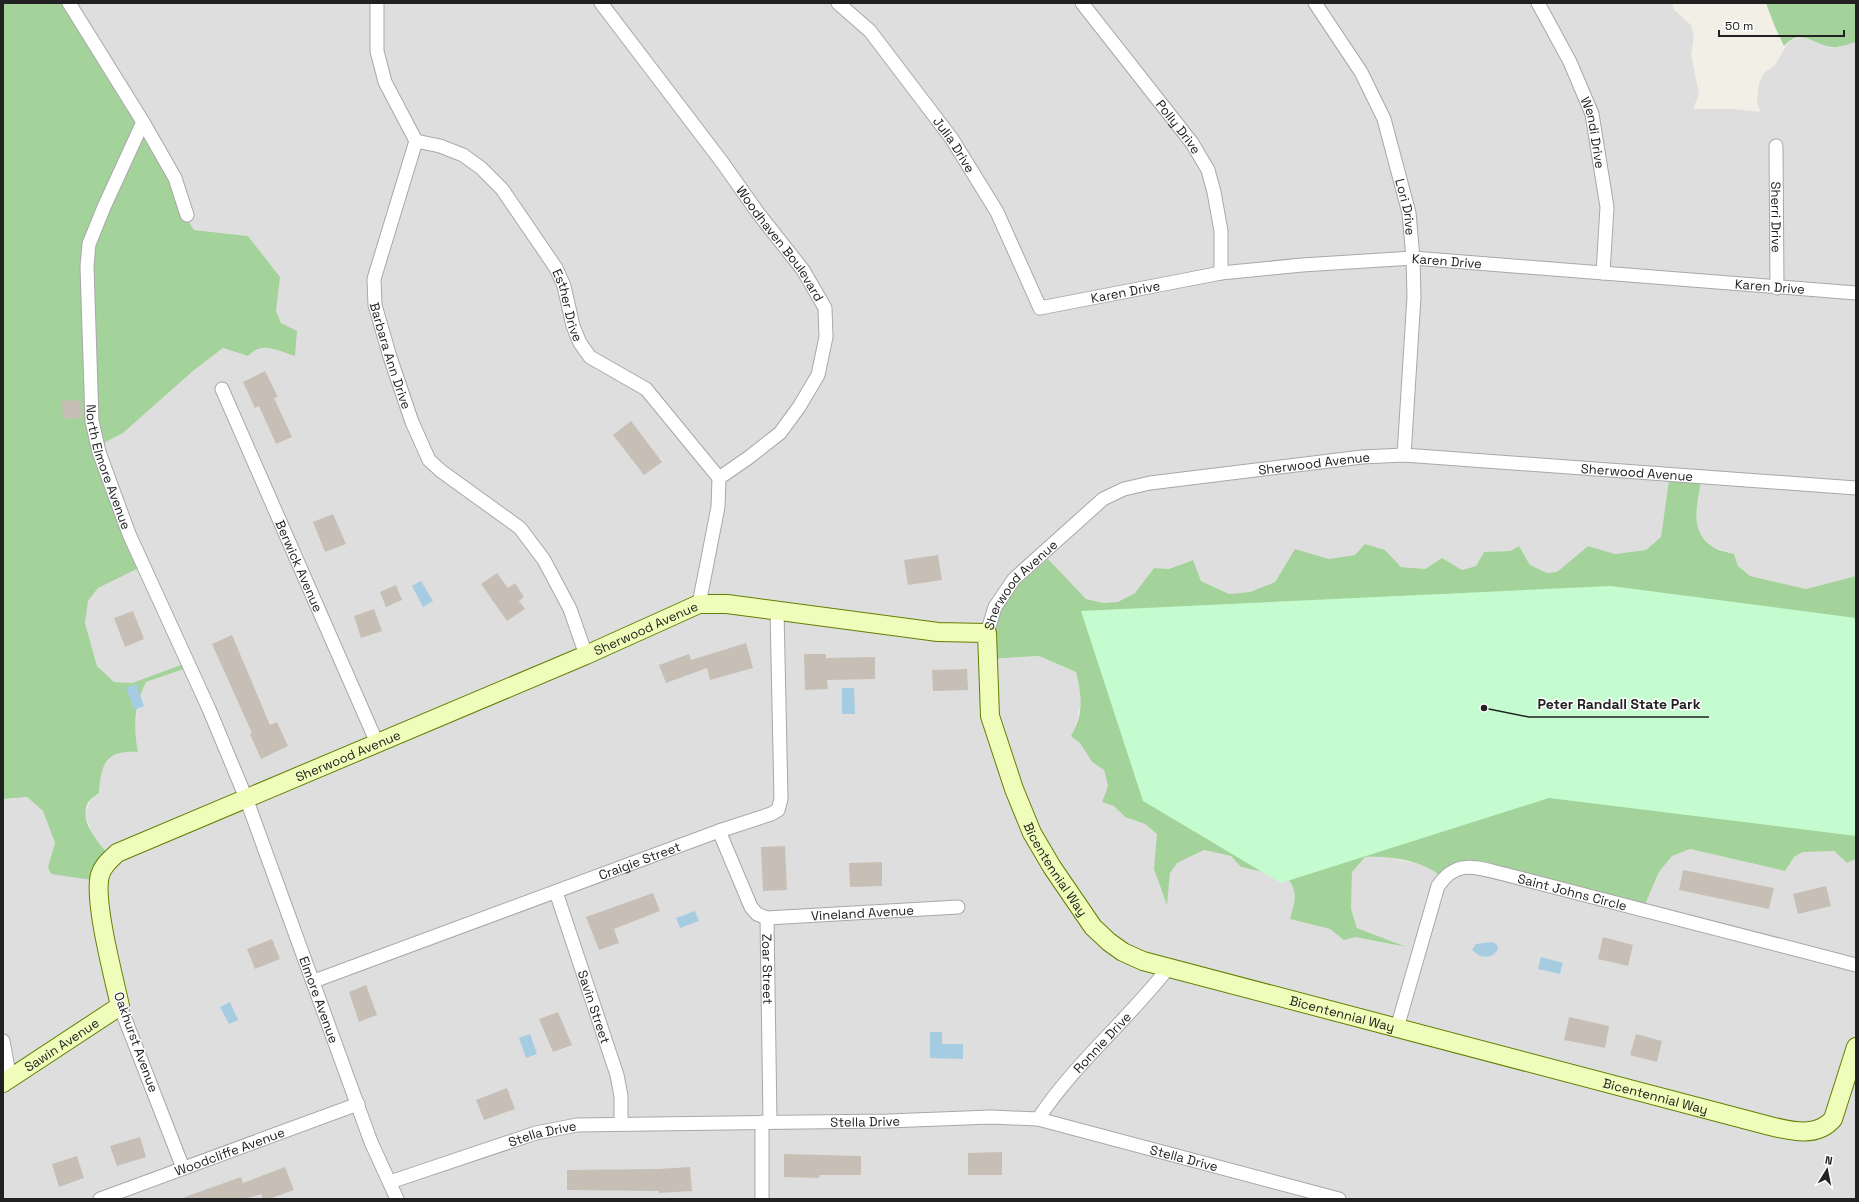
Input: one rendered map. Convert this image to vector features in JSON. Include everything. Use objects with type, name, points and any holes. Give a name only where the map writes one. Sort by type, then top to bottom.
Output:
[{"type":"street","points":[[69,3],[143,122],[174,178],[187,215]]},
{"type":"street","points":[[377,3],[377,51],[385,82],[416,141]]},
{"type":"street","name":"Woodhaven Boulevard","points":[[601,3],[722,162],[758,213],[803,270],[825,308],[826,337],[818,375],[799,407],[780,433],[719,478]]},
{"type":"street","name":"Julia Drive","points":[[838,3],[870,31],[952,139],[997,212],[1040,308]]},
{"type":"street","name":"Polly Drive","points":[[1082,3],[1192,143],[1208,170],[1214,192],[1221,230],[1222,273]]},
{"type":"street","name":"Lori Drive","points":[[1315,3],[1361,72],[1384,119],[1409,213],[1413,258],[1414,297],[1404,455]]},
{"type":"street","name":"Wendi Drive","points":[[1538,3],[1570,62],[1592,114],[1607,206],[1604,273]]},
{"type":"street","name":"North Elmore Avenue","points":[[143,122],[104,207],[89,244],[87,266],[92,421],[98,452],[129,534],[209,709],[246,798]]},
{"type":"street","name":"Esther Drive","points":[[416,141],[440,146],[463,155],[481,168],[502,189],[556,268],[564,286],[573,326],[580,343],[590,357],[646,390],[719,478]]},
{"type":"street","name":"Barbara Ann Drive","points":[[416,141],[374,279],[374,304],[390,357],[412,422],[429,460],[441,471],[520,528],[544,560],[570,609],[586,655]]},
{"type":"street","name":"Sherri Drive","points":[[1776,146],[1777,288]]},
{"type":"street","name":"Karen Drive","points":[[1040,308],[1222,273],[1302,265],[1413,258],[1777,288],[1856,293]]},
{"type":"street","name":"Berwick Avenue","points":[[222,389],[377,743]]},
{"type":"street","name":"Sherwood Avenue","points":[[104,864],[117,853],[586,655],[699,604],[727,604],[938,632],[986,633],[995,607],[1014,579],[1103,499],[1124,489],[1150,483],[1362,457],[1404,455],[1856,488]]},
{"type":"street","points":[[699,604],[718,507],[719,478]]},
{"type":"street","name":"Craigie Street","points":[[314,981],[719,831],[771,814],[778,810],[781,799],[777,610]]},
{"type":"street","name":"Bicentennial Way","points":[[986,633],[990,716],[1014,789],[1032,833],[1052,867],[1098,932],[1123,952],[1143,961],[1801,1133],[1828,1126],[1833,1119],[1856,1046]]},
{"type":"street","name":"Elmore Avenue","points":[[246,798],[314,981],[371,1142],[397,1199]]},
{"type":"street","name":"Zoar Street","points":[[719,831],[751,907],[757,914],[767,918],[766,1122],[762,1199]]},
{"type":"street","name":"Oakhurst Avenue","points":[[104,864],[100,876],[101,912],[120,1006],[183,1168]]},
{"type":"street","name":"Saint Johns Circle","points":[[1397,1028],[1438,886],[1449,873],[1460,867],[1473,867],[1504,874],[1856,965]]},
{"type":"street","name":"Savin Street","points":[[556,892],[617,1075],[621,1096],[621,1123]]},
{"type":"street","name":"Vineland Avenue","points":[[767,918],[958,907]]},
{"type":"street","name":"Ronnie Drive","points":[[1038,1119],[1055,1092],[1150,992],[1169,967]]},
{"type":"street","name":"Sawin Avenue","points":[[7,1081],[120,1006]]},
{"type":"street","points":[[3,1040],[7,1081]]},
{"type":"street","name":"Woodcliffe Avenue","points":[[100,1199],[358,1104]]},
{"type":"street","name":"Stella Drive","points":[[390,1182],[551,1129],[577,1125],[621,1123],[888,1121],[991,1117],[1038,1119],[1339,1199]]},
{"type":"shaded area","points":[[71,3],[1538,3],[1544,9],[1552,3],[1672,3],[1674,10],[1691,25],[1694,37],[1691,54],[1699,94],[1693,109],[1734,109],[1761,112],[1757,103],[1759,83],[1764,73],[1775,65],[1789,41],[1802,37],[1832,48],[1856,42],[1856,576],[1806,589],[1750,576],[1738,566],[1734,554],[1713,547],[1699,534],[1696,518],[1701,481],[1669,480],[1661,537],[1646,550],[1615,554],[1588,546],[1557,572],[1547,573],[1530,565],[1519,546],[1510,551],[1484,552],[1476,566],[1462,570],[1442,558],[1425,569],[1401,567],[1385,550],[1329,559],[1295,549],[1275,582],[1250,592],[1229,594],[1201,581],[1192,560],[1169,569],[1154,568],[1135,593],[1118,603],[1104,603],[1086,599],[1048,559],[988,659],[1039,656],[1076,672],[1082,699],[1075,728],[1071,736],[1080,743],[1092,762],[1104,770],[1108,786],[1102,802],[1114,806],[1125,817],[1145,824],[1157,834],[1167,903],[1170,873],[1176,863],[1204,850],[1231,856],[1241,867],[1287,877],[1293,885],[1297,896],[1290,919],[1330,929],[1344,939],[1355,937],[1403,947],[1357,928],[1351,909],[1352,871],[1365,857],[1380,856],[1423,865],[1436,871],[1443,878],[1459,873],[1480,876],[1640,916],[1659,872],[1672,856],[1690,849],[1785,871],[1794,857],[1803,852],[1834,851],[1847,863],[1856,859],[1856,1199],[3,1199],[3,799],[27,797],[43,811],[55,843],[48,867],[114,861],[93,836],[85,814],[90,801],[99,793],[100,772],[110,757],[123,751],[138,752],[134,732],[139,695],[146,682],[187,668],[185,663],[132,683],[114,682],[97,666],[85,623],[88,601],[98,588],[141,567],[96,446],[123,433],[193,371],[223,348],[248,356],[254,349],[264,346],[295,356],[276,311],[280,277],[248,236],[194,230],[182,211]]},
{"type":"green space","points":[[3,3],[71,3],[174,189],[182,211],[194,230],[248,236],[280,277],[276,311],[281,323],[297,331],[295,356],[270,348],[264,348],[253,351],[248,356],[223,348],[193,371],[123,433],[98,446],[141,567],[98,588],[88,601],[85,623],[97,666],[114,682],[132,683],[186,663],[187,668],[146,682],[139,699],[135,725],[138,752],[119,753],[107,760],[101,774],[99,793],[89,801],[86,809],[88,825],[97,841],[114,861],[99,881],[51,874],[48,867],[55,843],[43,811],[27,797],[3,799]]},
{"type":"green space","points":[[1766,3],[1856,3],[1856,42],[1831,47],[1802,37],[1790,41],[1784,46]]},
{"type":"green space","points":[[1669,480],[1701,481],[1696,517],[1700,533],[1705,541],[1713,547],[1734,554],[1738,566],[1750,576],[1806,589],[1856,576],[1856,859],[1847,863],[1834,851],[1803,852],[1794,857],[1785,871],[1690,849],[1672,856],[1659,872],[1640,916],[1480,876],[1459,873],[1443,878],[1427,867],[1406,860],[1384,857],[1365,857],[1352,872],[1351,909],[1357,928],[1406,947],[1355,937],[1344,940],[1330,929],[1290,919],[1295,893],[1287,877],[1241,867],[1231,856],[1204,850],[1177,863],[1170,873],[1167,905],[1154,869],[1157,834],[1145,824],[1125,817],[1114,806],[1102,802],[1108,786],[1104,770],[1092,762],[1080,743],[1071,736],[1078,720],[1081,705],[1080,689],[1076,672],[1039,656],[988,659],[994,613],[1024,579],[1048,559],[1086,599],[1104,603],[1118,602],[1135,593],[1154,568],[1169,569],[1193,560],[1201,581],[1229,594],[1250,592],[1275,582],[1295,549],[1329,559],[1355,555],[1365,544],[1385,550],[1401,567],[1425,569],[1442,558],[1462,570],[1476,566],[1484,552],[1510,551],[1519,546],[1530,565],[1547,573],[1557,572],[1588,546],[1615,554],[1646,550],[1661,537]]},
{"type":"green space","points":[[1611,586],[1856,618],[1856,836],[1549,798],[1281,883],[1143,801],[1081,611]]},
{"type":"water","points":[[421,581],[433,601],[423,607],[412,586]]},
{"type":"water","points":[[136,684],[144,706],[134,710],[126,688]]},
{"type":"water","points":[[842,688],[854,688],[855,714],[842,714]]},
{"type":"water","points":[[695,911],[699,921],[680,928],[676,918]]},
{"type":"water","points":[[1493,942],[1498,948],[1491,956],[1480,956],[1472,950],[1476,944]]},
{"type":"water","points":[[1541,957],[1563,963],[1560,974],[1538,969]]},
{"type":"water","points":[[230,1002],[238,1020],[229,1024],[220,1007]]},
{"type":"water","points":[[930,1032],[942,1032],[942,1044],[963,1044],[963,1059],[930,1058]]},
{"type":"water","points":[[530,1034],[537,1054],[526,1058],[519,1038]]},
{"type":"building","points":[[265,371],[278,397],[274,398],[292,437],[276,444],[259,406],[255,408],[243,382]]},
{"type":"building","points":[[80,400],[82,418],[63,419],[62,401]]},
{"type":"building","points":[[631,421],[662,462],[644,475],[613,435]]},
{"type":"building","points":[[333,514],[346,544],[325,552],[313,522]]},
{"type":"building","points":[[938,555],[942,580],[908,585],[904,560]]},
{"type":"building","points":[[497,573],[508,588],[515,583],[524,597],[519,601],[525,609],[507,621],[481,584]]},
{"type":"building","points":[[396,585],[402,600],[386,607],[380,592]]},
{"type":"building","points":[[374,609],[382,631],[361,638],[354,616]]},
{"type":"building","points":[[133,611],[144,639],[125,647],[114,618]]},
{"type":"building","points":[[232,635],[270,725],[277,722],[288,746],[261,759],[250,734],[252,733],[212,644]]},
{"type":"building","points":[[746,643],[753,668],[710,680],[707,668],[666,683],[659,665],[689,654],[691,660]]},
{"type":"building","points":[[804,654],[826,654],[826,658],[875,657],[875,679],[827,680],[828,689],[805,690]]},
{"type":"building","points":[[967,669],[968,690],[933,691],[932,670]]},
{"type":"building","points":[[785,846],[787,890],[763,891],[761,847]]},
{"type":"building","points":[[882,862],[882,886],[850,887],[849,863]]},
{"type":"building","points":[[1683,870],[1774,888],[1769,909],[1679,890]]},
{"type":"building","points":[[1826,886],[1831,906],[1798,914],[1793,894]]},
{"type":"building","points":[[653,893],[660,911],[614,929],[619,943],[599,950],[586,917]]},
{"type":"building","points":[[1603,937],[1633,945],[1628,966],[1598,959]]},
{"type":"building","points":[[272,939],[280,959],[255,969],[247,949]]},
{"type":"building","points":[[366,985],[377,1015],[359,1022],[349,992]]},
{"type":"building","points":[[558,1012],[572,1045],[553,1052],[539,1019]]},
{"type":"building","points":[[1569,1017],[1609,1026],[1605,1048],[1564,1040]]},
{"type":"building","points":[[1636,1034],[1662,1041],[1657,1062],[1630,1055]]},
{"type":"building","points":[[507,1088],[515,1109],[484,1120],[476,1100]]},
{"type":"building","points":[[140,1137],[146,1157],[117,1166],[110,1146]]},
{"type":"building","points":[[1002,1152],[1002,1175],[968,1175],[968,1153]]},
{"type":"building","points":[[784,1154],[861,1156],[861,1175],[820,1175],[819,1178],[784,1177]]},
{"type":"building","points":[[77,1156],[84,1178],[59,1187],[52,1164]]},
{"type":"building","points":[[285,1167],[294,1190],[269,1199],[263,1199],[261,1194],[245,1199],[185,1199],[185,1197],[241,1177],[243,1183]]},
{"type":"building","points":[[690,1167],[692,1191],[659,1193],[659,1191],[567,1190],[567,1170],[658,1169]]},
{"type":"place","name":"Peter Randall State Park","points":[[1484,708]]}]
